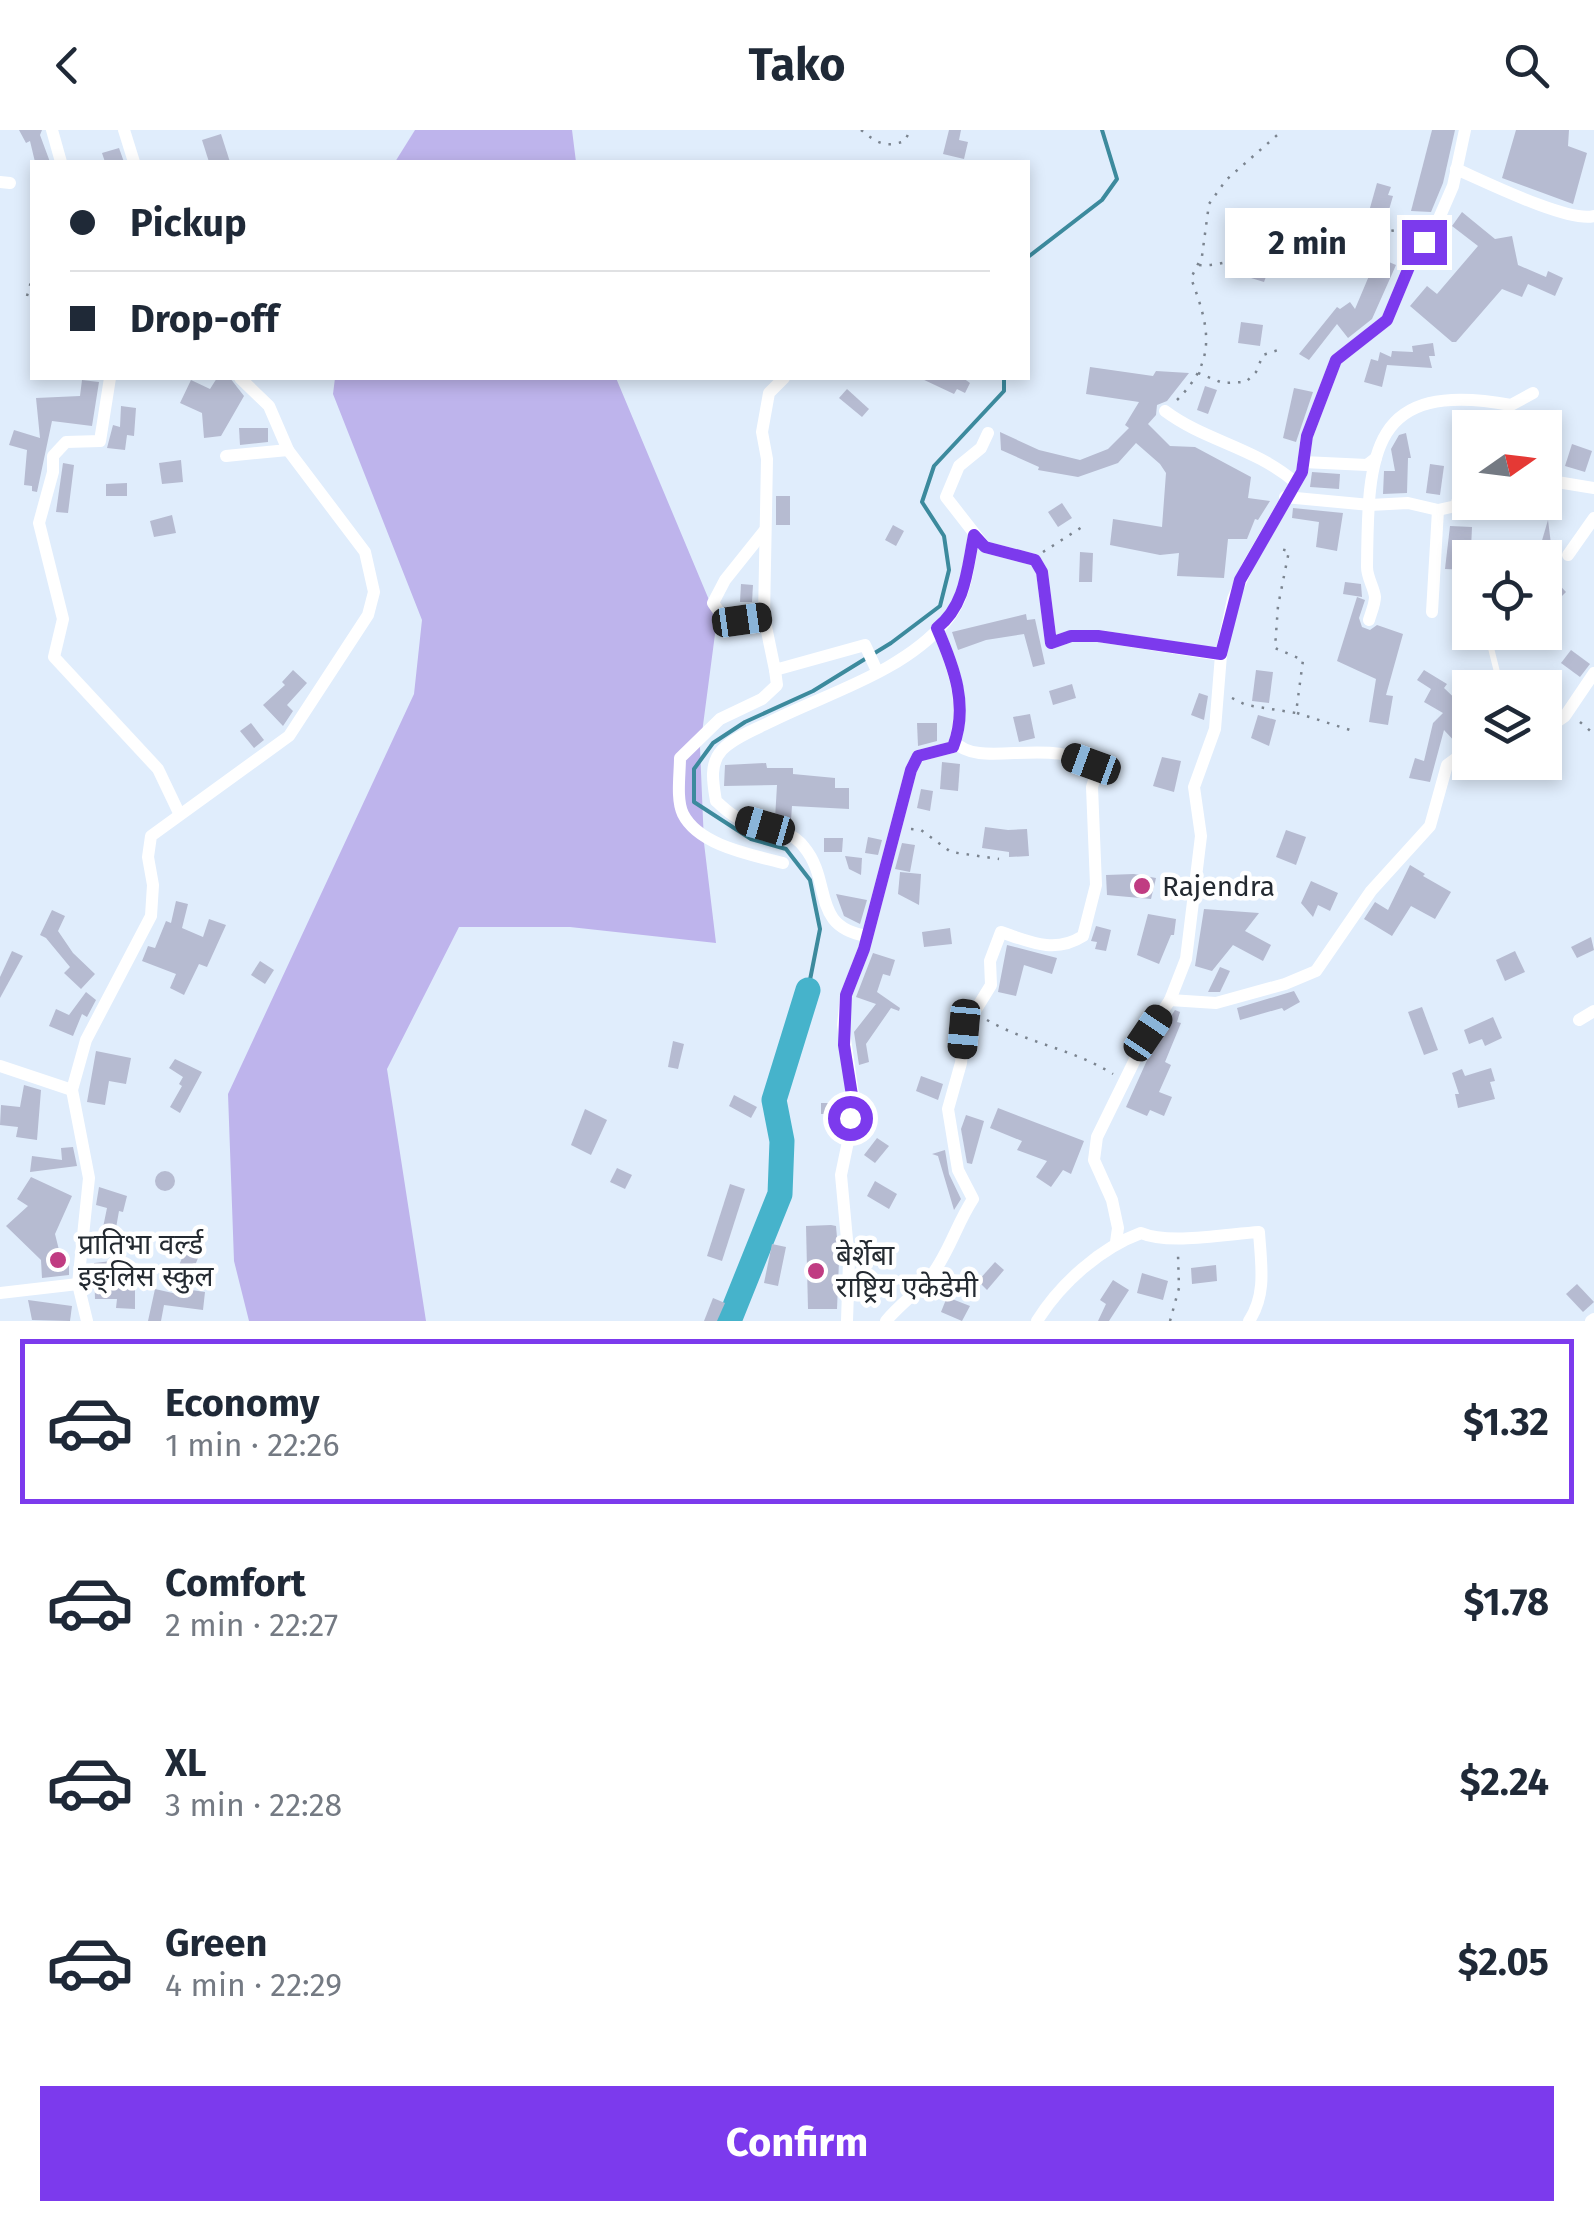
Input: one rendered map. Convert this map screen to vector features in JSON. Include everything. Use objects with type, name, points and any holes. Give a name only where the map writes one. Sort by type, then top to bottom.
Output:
[{"type":"street","points":[[52,130],[61,160]]},
{"type":"street","points":[[124,130],[133,160]]},
{"type":"street","points":[[1116,1242],[1118,1228],[1112,1200],[1094,1160],[1098,1137],[1148,1033],[1170,1000],[1186,958],[1201,836],[1194,787],[1215,728],[1221,654],[1240,580],[1295,482],[1312,418],[1336,360],[1387,320],[1412,260],[1437,223],[1465,130]]},
{"type":"street","points":[[1456,168],[1522,198],[1579,217],[1594,216]]},
{"type":"street","points":[[110,380],[100,440],[66,442],[53,456],[53,472],[40,523],[63,619],[54,657],[158,769],[179,813]]},
{"type":"street","points":[[87,1321],[78,1284],[89,1178],[72,1090],[86,1040],[151,916],[151,836],[289,736],[368,615],[374,592],[365,552],[288,450],[269,406],[242,380]]},
{"type":"street","points":[[782,380],[768,393],[762,432],[767,459],[764,617],[777,685],[762,699],[720,720],[680,758],[680,784],[684,814],[698,832],[783,863]]},
{"type":"street","points":[[1369,620],[1375,598],[1366,574],[1370,504],[1380,439],[1390,424],[1437,401],[1471,398],[1511,405],[1532,392]]},
{"type":"street","points":[[1165,411],[1184,425],[1242,448],[1295,482]]},
{"type":"street","points":[[988,433],[981,448],[959,466],[946,497],[985,547],[1035,560],[1042,572],[1051,643],[1071,636],[1098,636],[1221,654]]},
{"type":"street","points":[[226,456],[288,450]]},
{"type":"street","points":[[1303,462],[1367,465],[1376,458]]},
{"type":"street","points":[[1562,483],[1594,488]]},
{"type":"street","points":[[1286,497],[1370,504],[1408,502],[1438,510],[1452,507]]},
{"type":"street","points":[[1432,612],[1438,510]]},
{"type":"street","points":[[1568,554],[1594,518]]},
{"type":"street","points":[[764,617],[742,620],[722,616],[712,604],[725,580],[767,528]]},
{"type":"street","points":[[867,936],[836,926],[828,913],[816,863],[793,834],[736,818],[716,801],[712,771],[721,750],[877,671],[918,646],[946,621],[966,586],[974,535]]},
{"type":"street","points":[[847,1321],[849,1261],[841,1175],[854,1108],[843,1025],[846,995],[867,936],[911,770],[918,756],[953,747],[960,728],[960,701],[953,666],[937,628]]},
{"type":"street","points":[[775,670],[865,645],[877,671]]},
{"type":"street","points":[[1562,718],[1594,673]]},
{"type":"street","points":[[886,1321],[932,1276],[950,1245],[957,1222],[973,1199],[958,1170],[948,1109],[961,1062],[964,1029],[991,985],[990,960],[1000,932],[1043,946],[1069,945],[1083,936],[1096,886],[1092,788],[1097,771],[1091,764],[1036,750],[974,754],[962,751],[955,742]]},
{"type":"street","points":[[1170,1000],[1216,1003],[1316,971],[1371,891],[1430,826],[1447,764],[1452,761]]},
{"type":"street","points":[[1579,1020],[1594,1011]]},
{"type":"street","points":[[0,1066],[72,1090]]},
{"type":"street","points":[[1037,1321],[1048,1303],[1116,1242],[1141,1232],[1150,1237],[1178,1238],[1259,1232],[1260,1304],[1249,1321]]},
{"type":"street","points":[[0,1293],[78,1284]]},
{"type":"path","points":[[861,130],[879,144],[890,146],[905,141],[910,130]]},
{"type":"path","points":[[1165,411],[1190,387],[1209,346],[1206,320],[1191,278],[1207,234],[1209,204],[1226,180],[1283,130]]},
{"type":"path","points":[[1198,265],[1216,267],[1234,263],[1247,254],[1265,255],[1276,243],[1322,241],[1437,223]]},
{"type":"path","points":[[27,296],[30,285]]},
{"type":"path","points":[[1196,373],[1224,383],[1246,382],[1256,372],[1263,355],[1278,350]]},
{"type":"path","points":[[1035,560],[1052,544],[1082,528]]},
{"type":"path","points":[[1265,540],[1288,550],[1275,648],[1302,660],[1296,713]]},
{"type":"path","points":[[1216,698],[1238,698],[1246,705],[1296,713],[1350,730]]},
{"type":"path","points":[[1565,716],[1582,723],[1594,734]]},
{"type":"path","points":[[895,827],[921,830],[951,852],[999,859]]},
{"type":"path","points":[[974,1013],[1034,1042],[1077,1054],[1126,1082]]},
{"type":"path","points":[[1170,1321],[1178,1288],[1178,1238]]},
{"type":"shaded area","points":[[415,130],[572,130],[576,160],[396,160]]},
{"type":"shaded area","points":[[335,380],[617,380],[717,619],[700,748],[704,843],[716,943],[570,927],[459,927],[387,1069],[426,1321],[249,1321],[234,1261],[228,1094],[414,694],[422,620],[333,394]]},
{"type":"building","points":[[19,130],[42,130],[40,135],[49,160],[35,160],[30,141],[26,143]]},
{"type":"building","points":[[949,130],[961,130],[959,140],[968,142],[964,159],[943,154]]},
{"type":"building","points":[[1432,130],[1455,130],[1443,183],[1431,212],[1411,211]]},
{"type":"building","points":[[1516,130],[1569,130],[1568,146],[1587,153],[1573,204],[1502,178]]},
{"type":"building","points":[[221,134],[229,160],[208,160],[202,140]]},
{"type":"building","points":[[119,148],[123,160],[104,160],[102,153]]},
{"type":"building","points":[[1377,183],[1391,187],[1388,195],[1393,196],[1386,220],[1368,215]]},
{"type":"building","points":[[1462,212],[1495,239],[1512,236],[1518,265],[1546,277],[1548,271],[1563,278],[1555,296],[1528,284],[1522,297],[1502,289],[1452,342],[1410,306],[1427,286],[1437,294],[1478,246],[1452,226]]},
{"type":"building","points":[[1377,257],[1396,265],[1372,319],[1348,338],[1337,324],[1309,360],[1299,354],[1337,307],[1350,302],[1355,309]]},
{"type":"building","points":[[1258,258],[1271,263],[1264,282],[1251,278]]},
{"type":"building","points":[[1241,322],[1263,325],[1260,346],[1238,343]]},
{"type":"building","points":[[1433,343],[1435,356],[1429,356],[1432,368],[1387,365],[1382,387],[1364,382],[1371,359],[1378,361],[1380,352],[1391,357],[1392,351],[1413,352],[1412,346]]},
{"type":"building","points":[[1090,367],[1153,376],[1156,371],[1189,373],[1167,401],[1157,405],[1156,415],[1148,424],[1170,446],[1195,447],[1251,477],[1248,498],[1270,501],[1255,519],[1247,539],[1228,539],[1224,578],[1177,576],[1179,553],[1160,555],[1110,545],[1113,519],[1162,527],[1166,473],[1136,443],[1118,463],[1078,477],[1038,470],[1039,467],[1001,450],[1000,432],[1039,450],[1080,460],[1108,449],[1129,428],[1125,425],[1139,402],[1086,394]]},
{"type":"building","points":[[82,380],[99,382],[92,426],[52,421],[37,492],[32,491],[32,486],[24,485],[27,450],[9,445],[14,430],[40,438],[36,398],[80,396]]},
{"type":"building","points":[[191,380],[210,389],[216,380],[232,380],[244,396],[221,436],[204,438],[202,413],[180,403]]},
{"type":"building","points":[[924,380],[970,383],[965,393],[957,389],[954,394]]},
{"type":"building","points":[[1205,386],[1217,390],[1208,414],[1197,410]]},
{"type":"building","points":[[1294,388],[1313,392],[1296,442],[1283,438]]},
{"type":"building","points":[[847,389],[869,409],[862,417],[839,398]]},
{"type":"building","points":[[121,406],[136,408],[134,436],[127,435],[125,450],[107,448],[113,425],[120,427]]},
{"type":"building","points":[[239,428],[268,428],[268,442],[240,445]]},
{"type":"building","points":[[1406,433],[1411,458],[1407,493],[1383,494],[1384,471],[1395,471],[1391,449],[1399,435]]},
{"type":"building","points":[[1572,444],[1592,451],[1585,472],[1565,466]]},
{"type":"building","points":[[181,460],[183,482],[162,484],[159,463]]},
{"type":"building","points":[[63,463],[74,465],[68,513],[56,512]]},
{"type":"building","points":[[1430,464],[1444,466],[1440,495],[1426,493]]},
{"type":"building","points":[[1312,472],[1340,474],[1339,489],[1310,487]]},
{"type":"building","points":[[127,483],[127,496],[106,496],[106,484]]},
{"type":"building","points":[[776,496],[790,496],[790,525],[776,525]]},
{"type":"building","points":[[1062,503],[1072,518],[1058,527],[1048,512]]},
{"type":"building","points":[[1293,508],[1343,513],[1337,551],[1316,547],[1319,522],[1292,518]]},
{"type":"building","points":[[172,515],[176,533],[154,537],[150,521]]},
{"type":"building","points":[[1548,520],[1550,540],[1542,540]]},
{"type":"building","points":[[893,525],[904,531],[896,546],[885,540]]},
{"type":"building","points":[[1450,526],[1472,527],[1471,540],[1452,540],[1452,569],[1445,569]]},
{"type":"building","points":[[1080,552],[1093,553],[1092,582],[1079,582]]},
{"type":"building","points":[[1345,582],[1361,584],[1362,597],[1343,594]]},
{"type":"building","points":[[741,584],[753,585],[752,602],[740,602]]},
{"type":"building","points":[[1357,597],[1365,600],[1359,618],[1362,627],[1370,630],[1377,625],[1403,634],[1386,695],[1393,696],[1388,725],[1369,722],[1376,679],[1337,661]]},
{"type":"building","points":[[1026,614],[1027,620],[1035,619],[1045,664],[1033,667],[1024,634],[986,640],[958,650],[952,632]]},
{"type":"building","points":[[1571,650],[1590,664],[1580,677],[1561,663]]},
{"type":"building","points":[[293,670],[307,683],[287,705],[293,711],[283,726],[263,705],[285,685],[282,682]]},
{"type":"building","points":[[1256,670],[1273,672],[1269,703],[1252,701]]},
{"type":"building","points":[[1424,670],[1447,684],[1444,688],[1452,696],[1452,739],[1444,730],[1430,782],[1409,778],[1415,758],[1424,761],[1433,723],[1443,713],[1424,702],[1431,689],[1417,680]]},
{"type":"building","points":[[1072,684],[1076,698],[1053,705],[1049,691]]},
{"type":"building","points":[[1199,693],[1208,696],[1204,720],[1191,715]]},
{"type":"building","points":[[1030,714],[1035,738],[1019,742],[1013,717]]},
{"type":"building","points":[[1258,715],[1276,720],[1269,746],[1251,738]]},
{"type":"building","points":[[251,723],[264,740],[254,748],[240,731]]},
{"type":"building","points":[[917,723],[937,723],[937,741],[918,746]]},
{"type":"building","points":[[1162,757],[1181,761],[1174,792],[1153,786]]},
{"type":"building","points":[[942,762],[960,764],[958,791],[940,789]]},
{"type":"building","points":[[766,763],[767,768],[793,768],[793,774],[835,778],[835,788],[849,788],[849,809],[792,806],[791,820],[775,819],[777,785],[724,786],[725,765]]},
{"type":"building","points":[[921,789],[933,791],[930,811],[917,808]]},
{"type":"building","points":[[985,827],[1027,829],[1029,856],[1009,857],[1009,852],[982,848]]},
{"type":"building","points":[[1286,830],[1306,837],[1296,865],[1276,857]]},
{"type":"building","points":[[868,837],[882,840],[878,855],[865,853]]},
{"type":"building","points":[[824,838],[843,838],[842,852],[824,852]]},
{"type":"building","points":[[902,843],[915,845],[910,872],[895,869]]},
{"type":"building","points":[[845,856],[862,858],[861,875],[849,869]]},
{"type":"building","points":[[1410,865],[1451,892],[1435,919],[1411,906],[1392,936],[1364,919],[1375,902],[1388,910]]},
{"type":"building","points":[[900,872],[921,874],[919,905],[898,894]]},
{"type":"building","points":[[1106,875],[1156,878],[1151,899],[1107,895]]},
{"type":"building","points":[[1311,881],[1338,893],[1330,911],[1318,905],[1313,917],[1301,903]]},
{"type":"building","points":[[836,894],[867,900],[860,924],[844,916]]},
{"type":"building","points":[[176,901],[188,904],[182,928],[203,937],[209,919],[226,925],[207,967],[199,964],[184,995],[170,988],[176,974],[142,961],[148,946],[155,948],[166,921],[171,923]]},
{"type":"building","points":[[1204,909],[1259,913],[1245,931],[1271,945],[1263,961],[1233,945],[1212,971],[1195,966]]},
{"type":"building","points":[[52,910],[65,916],[58,931],[95,974],[81,989],[64,973],[70,967],[40,935]]},
{"type":"building","points":[[1148,914],[1176,919],[1174,935],[1159,964],[1137,955]]},
{"type":"building","points":[[1096,926],[1111,930],[1106,951],[1095,949],[1097,942],[1091,941]]},
{"type":"building","points":[[950,928],[952,944],[924,947],[922,932]]},
{"type":"building","points":[[1591,937],[1594,950],[1577,958],[1571,947]]},
{"type":"building","points":[[1007,945],[1057,958],[1052,974],[1024,965],[1016,996],[998,992]]},
{"type":"building","points":[[12,951],[23,956],[0,998],[0,977]]},
{"type":"building","points":[[1515,951],[1525,972],[1505,981],[1496,960]]},
{"type":"building","points":[[873,953],[895,960],[890,976],[883,974],[877,992],[900,1008],[891,1008],[866,1044],[869,1062],[859,1065],[854,1032],[876,1004],[856,997]]},
{"type":"building","points":[[260,961],[274,970],[265,984],[251,975]]},
{"type":"building","points":[[1220,967],[1230,971],[1220,992],[1208,992]]},
{"type":"building","points":[[1294,991],[1300,1002],[1284,1011],[1282,1008],[1240,1020],[1237,1008]]},
{"type":"building","points":[[86,992],[96,1000],[87,1017],[82,1014],[73,1036],[49,1026],[56,1009],[69,1015]]},
{"type":"building","points":[[1422,1007],[1438,1050],[1424,1055],[1408,1012]]},
{"type":"building","points":[[1175,1010],[1180,1012],[1177,1022],[1181,1023],[1165,1062],[1171,1065],[1159,1092],[1172,1097],[1164,1116],[1150,1110],[1147,1116],[1126,1107],[1157,1038]]},
{"type":"building","points":[[1493,1017],[1502,1038],[1485,1046],[1482,1039],[1469,1044],[1464,1030]]},
{"type":"building","points":[[673,1041],[684,1044],[678,1069],[668,1067]]},
{"type":"building","points":[[96,1051],[131,1058],[126,1084],[109,1081],[105,1105],[87,1102]]},
{"type":"building","points":[[175,1059],[202,1072],[180,1113],[170,1107],[183,1077],[169,1068]]},
{"type":"building","points":[[1491,1068],[1495,1099],[1458,1108],[1455,1094],[1459,1094],[1452,1073],[1462,1069],[1465,1076]]},
{"type":"building","points":[[921,1076],[943,1084],[938,1100],[916,1091]]},
{"type":"building","points":[[24,1085],[41,1090],[37,1140],[16,1137],[18,1127],[0,1125],[1,1105],[20,1107]]},
{"type":"building","points":[[734,1095],[757,1107],[751,1118],[729,1106]]},
{"type":"building","points":[[821,1103],[843,1103],[843,1114],[821,1114]]},
{"type":"building","points":[[998,1108],[1084,1141],[1071,1174],[1063,1170],[1051,1187],[1036,1177],[1047,1161],[1017,1150],[1022,1141],[990,1128]]},
{"type":"building","points":[[585,1109],[607,1120],[591,1155],[571,1145]]},
{"type":"building","points":[[966,1115],[984,1121],[972,1164],[967,1163],[961,1129]]},
{"type":"building","points":[[877,1138],[889,1146],[875,1163],[864,1155]]},
{"type":"building","points":[[73,1147],[77,1166],[30,1172],[32,1156],[62,1160],[61,1148]]},
{"type":"building","points":[[945,1150],[949,1174],[961,1199],[954,1210],[938,1156],[932,1154]]},
{"type":"building","points":[[617,1168],[632,1175],[625,1189],[610,1182]]},
{"type":"building","points":[[165,1171],[175,1181],[165,1191],[155,1181]]},
{"type":"building","points":[[31,1177],[72,1196],[55,1234],[63,1266],[69,1265],[69,1275],[42,1278],[41,1260],[6,1226],[28,1206],[17,1199]]},
{"type":"building","points":[[875,1181],[897,1194],[889,1209],[867,1196]]},
{"type":"building","points":[[730,1184],[745,1189],[722,1261],[707,1256]]},
{"type":"building","points":[[99,1187],[127,1196],[123,1212],[119,1211],[113,1245],[100,1242],[107,1208],[96,1205]]},
{"type":"building","points":[[806,1226],[836,1226],[839,1261],[837,1309],[808,1309]]},
{"type":"building","points":[[772,1244],[786,1247],[778,1286],[764,1283]]},
{"type":"building","points":[[184,1253],[198,1258],[192,1273],[178,1268]]},
{"type":"building","points":[[112,1261],[114,1285],[135,1285],[135,1309],[116,1308],[117,1299],[95,1299],[94,1263]]},
{"type":"building","points":[[995,1262],[1004,1270],[987,1290],[978,1281]]},
{"type":"building","points":[[1216,1265],[1217,1281],[1192,1284],[1191,1268]]},
{"type":"building","points":[[1142,1273],[1168,1281],[1163,1300],[1137,1293]]},
{"type":"building","points":[[1113,1280],[1129,1290],[1109,1321],[1098,1321],[1106,1304],[1100,1300]]},
{"type":"building","points":[[1577,1284],[1594,1302],[1583,1312],[1566,1294]]},
{"type":"building","points":[[178,1288],[205,1292],[203,1310],[164,1305],[161,1321],[148,1321],[155,1289],[177,1294]]},
{"type":"building","points":[[947,1297],[970,1306],[962,1321],[941,1312]]},
{"type":"building","points":[[713,1298],[725,1303],[717,1321],[704,1321]]},
{"type":"building","points":[[28,1300],[72,1306],[70,1321],[32,1320]]},
{"type":"waterway","points":[[1030,255],[1102,200],[1117,179],[1102,130]]},
{"type":"waterway","points":[[808,990],[820,929],[810,880],[786,849],[751,839],[694,802],[694,769],[713,743],[745,722],[813,691],[891,643],[940,606],[949,570],[944,536],[922,502],[934,466],[1004,391],[1004,380]]},
{"type":"waterway","points":[[729,1321],[780,1194],[782,1141],[774,1100],[808,990]]},
{"type":"place","name":"Rajendra","points":[[1142,886]]},
{"type":"place","name":"प्रातिभा वर्ल्ड इङ्लिस स्कुल","points":[[58,1260]]},
{"type":"place","name":"बेर्शेबा राष्ट्रिय एकेडेमी","points":[[816,1271]]},
{"type":"route","points":[[850,1118],[854,1108],[844,1045],[846,995],[864,949],[884,861],[911,770],[918,756],[953,747],[960,728],[960,701],[953,666],[937,628],[946,621],[966,586],[974,535],[985,547],[1035,560],[1042,572],[1051,643],[1071,636],[1098,636],[1221,654],[1240,580],[1302,472],[1307,436],[1336,360],[1387,320],[1412,260],[1424,242]]}]
